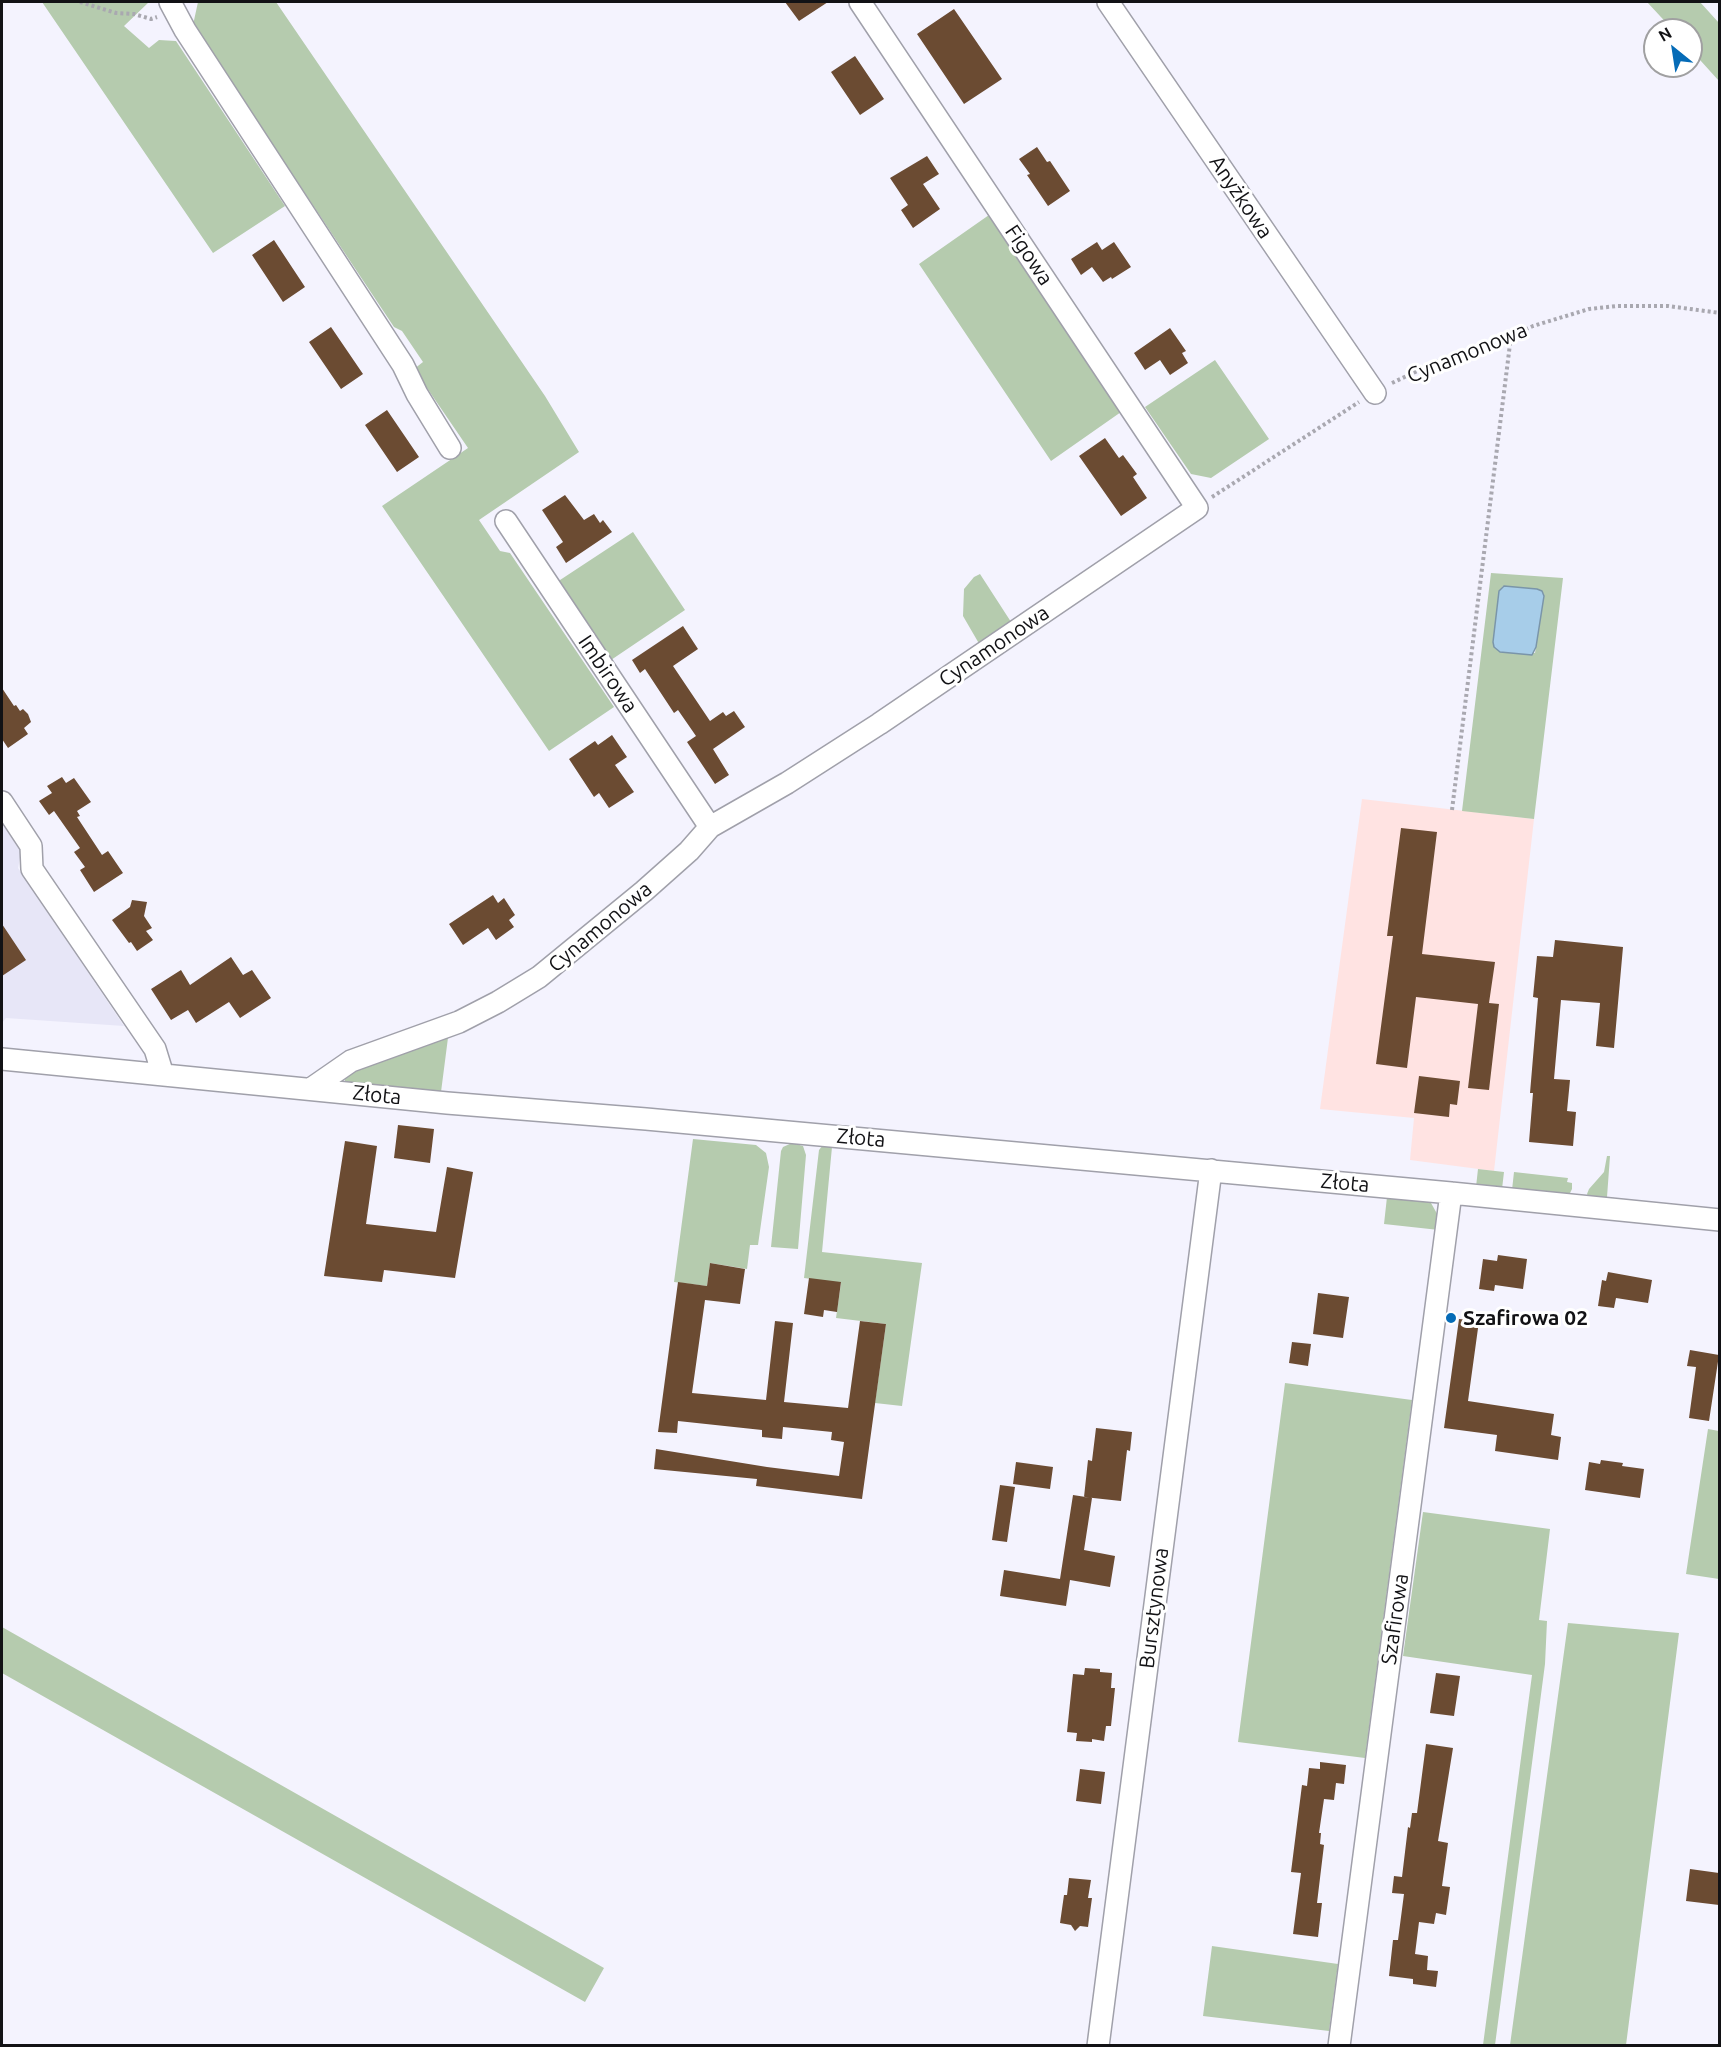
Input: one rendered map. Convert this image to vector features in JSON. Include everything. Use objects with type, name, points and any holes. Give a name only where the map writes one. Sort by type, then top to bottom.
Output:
[{"type":"street","name":"Figowa","points":[[861,2],[1197,508]]},
{"type":"street","name":"Anyżkowa","points":[[1108,2],[1375,393]]},
{"type":"street","points":[[176,4],[185,30],[403,365],[417,394],[450,448]]},
{"type":"street","name":"Cynamonowa","points":[[312,1088],[351,1061],[459,1022],[539,977],[644,891],[689,851],[710,827],[787,783],[879,724],[1197,508]]},
{"type":"street","name":"Imbirowa","points":[[506,520],[710,827]]},
{"type":"street","points":[[2,802],[31,846],[32,869],[155,1049],[163,1075]]},
{"type":"street","name":"Złota","points":[[2,1059],[447,1103],[1211,1170],[1719,1220]]},
{"type":"street","name":"Bursztynowa","points":[[1098,2046],[1211,1170]]},
{"type":"street","name":"Szafirowa","points":[[1340,2046],[1451,1193]]},
{"type":"path","points":[[80,2],[116,13],[134,14],[151,19],[176,4]]},
{"type":"path","name":"Cynamonowa","points":[[1197,508],[1319,427],[1375,393],[1438,361],[1533,326],[1589,309],[1668,306],[1719,313]]},
{"type":"path","points":[[1452,810],[1511,336]]},
{"type":"shaded area","points":[[1362,799],[1534,819],[1494,1171],[1410,1160],[1414,1118],[1320,1109]]},
{"type":"shaded area","points":[[2,824],[21,852],[18,868],[124,1026],[6,1018],[2,1023]]},
{"type":"green space","points":[[42,2],[149,2],[124,26],[149,48],[159,40],[176,41],[285,206],[213,253]]},
{"type":"green space","points":[[198,2],[276,2],[545,396],[579,452],[479,520],[500,551],[510,553],[614,707],[549,751],[382,506],[468,448],[414,369],[423,362],[402,331],[394,327],[193,25]]},
{"type":"green space","points":[[1647,2],[1700,2],[1719,23],[1719,81],[1703,63],[1703,18],[1662,18]]},
{"type":"green space","points":[[989,215],[1121,412],[1051,461],[919,264]]},
{"type":"green space","points":[[1215,360],[1269,439],[1211,478],[1191,474],[1145,407]]},
{"type":"green space","points":[[633,532],[685,610],[611,660],[557,582]]},
{"type":"green space","points":[[1491,573],[1563,578],[1534,819],[1462,811]],"holes":[[[1503,586],[1537,589],[1544,595],[1535,653],[1494,647],[1499,591]]]},
{"type":"green space","points":[[980,574],[1013,625],[981,647],[963,616],[964,589],[974,577]]},
{"type":"green space","points":[[449,1030],[441,1092],[345,1083],[345,1075]]},
{"type":"green space","points":[[693,1139],[756,1145],[766,1153],[769,1167],[758,1245],[750,1245],[747,1269],[710,1263],[707,1286],[674,1282]]},
{"type":"green space","points":[[792,1143],[803,1146],[806,1155],[798,1249],[771,1247],[781,1151],[783,1147]]},
{"type":"green space","points":[[823,1145],[832,1147],[822,1252],[922,1263],[902,1406],[875,1403],[886,1324],[836,1318],[841,1283],[804,1278],[819,1150]]},
{"type":"green space","points":[[1607,1156],[1610,1156],[1607,1197],[1652,1203],[1647,1206],[1589,1198],[1587,1194],[1589,1189],[1604,1172]]},
{"type":"green space","points":[[1478,1169],[1504,1172],[1502,1189],[1476,1187]]},
{"type":"green space","points":[[1514,1172],[1568,1178],[1567,1182],[1572,1183],[1572,1189],[1570,1193],[1564,1195],[1512,1190]]},
{"type":"green space","points":[[1387,1197],[1426,1200],[1431,1203],[1440,1219],[1439,1230],[1384,1224]]},
{"type":"green space","points":[[1285,1383],[1412,1400],[1365,1758],[1238,1742]]},
{"type":"green space","points":[[1708,1429],[1719,1431],[1719,1579],[1686,1574]]},
{"type":"green space","points":[[1423,1512],[1550,1529],[1539,1620],[1547,1621],[1545,1664],[1495,2045],[1483,2045],[1532,1675],[1403,1656]]},
{"type":"green space","points":[[1568,1623],[1679,1633],[1626,2045],[1510,2045]]},
{"type":"green space","points":[[2,1627],[604,1968],[585,2002],[2,1673]]},
{"type":"green space","points":[[1212,1946],[1338,1964],[1329,2031],[1203,2016]]},
{"type":"water","points":[[1504,586],[1542,591],[1544,596],[1536,647],[1532,655],[1500,652],[1494,647],[1499,591]]},
{"type":"building","points":[[785,2],[828,2],[799,21]]},
{"type":"building","points":[[954,9],[1002,79],[964,104],[917,34]]},
{"type":"building","points":[[855,56],[884,99],[860,115],[831,72]]},
{"type":"building","points":[[1037,147],[1047,162],[1050,161],[1070,191],[1048,206],[1019,159]]},
{"type":"building","points":[[927,156],[939,174],[923,184],[940,209],[913,228],[901,210],[908,205],[890,178]]},
{"type":"building","points":[[274,240],[305,287],[283,302],[252,255]]},
{"type":"building","points":[[1097,242],[1102,250],[1114,242],[1131,267],[1103,282],[1092,267],[1081,275],[1071,259]]},
{"type":"building","points":[[331,327],[363,374],[341,389],[309,342]]},
{"type":"building","points":[[1170,328],[1186,351],[1182,353],[1188,363],[1170,375],[1160,360],[1145,370],[1134,353]]},
{"type":"building","points":[[387,410],[419,457],[397,472],[365,425]]},
{"type":"building","points":[[1105,438],[1119,458],[1123,455],[1137,474],[1133,477],[1147,498],[1121,516],[1079,456]]},
{"type":"building","points":[[565,495],[584,520],[594,514],[600,523],[603,520],[612,532],[566,563],[556,547],[563,542],[542,510]]},
{"type":"building","points":[[683,626],[698,649],[673,666],[710,721],[723,712],[726,716],[734,711],[745,727],[713,749],[729,775],[715,784],[687,742],[696,736],[678,710],[674,713],[645,669],[640,673],[632,660]]},
{"type":"building","points":[[2,688],[14,706],[16,705],[20,711],[23,709],[28,714],[31,722],[24,728],[28,734],[8,748],[2,739]]},
{"type":"building","points":[[612,735],[627,757],[615,765],[634,792],[609,808],[599,793],[594,797],[569,759],[595,741],[598,745]]},
{"type":"building","points":[[62,777],[66,783],[74,778],[91,802],[77,811],[80,816],[77,817],[102,855],[108,851],[123,873],[94,892],[80,870],[85,867],[74,852],[80,848],[54,811],[49,815],[39,801],[52,793],[47,786]]},
{"type":"building","points":[[1401,828],[1437,832],[1422,954],[1495,962],[1489,1003],[1499,1004],[1489,1090],[1468,1088],[1478,1004],[1416,997],[1407,1068],[1376,1064],[1393,936],[1387,936]]},
{"type":"building","points":[[493,895],[498,903],[504,898],[515,915],[509,920],[514,927],[496,940],[488,928],[463,945],[449,924]]},
{"type":"building","points":[[132,900],[147,902],[144,916],[152,928],[146,931],[153,940],[137,951],[112,920],[130,907]]},
{"type":"building","points":[[2,924],[26,960],[2,976]]},
{"type":"building","points":[[1555,940],[1623,947],[1614,1048],[1596,1046],[1600,1003],[1561,1000],[1554,1079],[1570,1080],[1567,1111],[1576,1112],[1573,1146],[1529,1142],[1533,1093],[1530,1093],[1538,998],[1533,997],[1537,956],[1553,957]]},
{"type":"building","points":[[231,957],[243,975],[252,970],[271,998],[240,1018],[229,1002],[196,1023],[188,1010],[171,1020],[151,989],[181,970],[190,985]]},
{"type":"building","points":[[1419,1076],[1460,1081],[1457,1105],[1450,1104],[1449,1117],[1414,1113]]},
{"type":"building","points":[[398,1125],[434,1129],[430,1163],[394,1158]]},
{"type":"building","points":[[345,1141],[377,1146],[366,1224],[436,1232],[447,1167],[473,1172],[455,1278],[384,1270],[382,1282],[324,1276]]},
{"type":"building","points":[[1498,1255],[1527,1259],[1523,1289],[1495,1285],[1494,1291],[1479,1289],[1483,1259],[1497,1261]]},
{"type":"building","points":[[710,1263],[745,1269],[740,1304],[705,1300],[692,1393],[766,1400],[775,1321],[793,1323],[784,1402],[848,1408],[860,1321],[886,1324],[862,1499],[756,1486],[757,1479],[654,1469],[656,1449],[839,1476],[844,1442],[831,1440],[832,1432],[783,1427],[782,1439],[762,1437],[762,1430],[678,1421],[677,1433],[658,1432],[678,1282],[707,1286]]},
{"type":"building","points":[[1608,1272],[1652,1280],[1648,1303],[1616,1298],[1614,1308],[1598,1306],[1602,1280],[1606,1281]]},
{"type":"building","points":[[809,1278],[841,1282],[837,1312],[824,1310],[823,1317],[804,1314]]},
{"type":"building","points":[[1318,1293],[1349,1297],[1343,1338],[1313,1334]]},
{"type":"building","points":[[1459,1319],[1479,1321],[1468,1401],[1554,1414],[1551,1435],[1561,1437],[1558,1460],[1495,1451],[1497,1435],[1444,1428]]},
{"type":"building","points":[[1292,1342],[1311,1344],[1308,1366],[1289,1363]]},
{"type":"building","points":[[1690,1350],[1719,1355],[1709,1421],[1689,1418],[1696,1367],[1687,1366]]},
{"type":"building","points":[[1096,1428],[1132,1432],[1130,1451],[1127,1450],[1121,1501],[1084,1497],[1088,1460],[1092,1461]]},
{"type":"building","points":[[1601,1460],[1644,1469],[1640,1498],[1585,1490],[1589,1462],[1600,1464]]},
{"type":"building","points":[[1016,1462],[1053,1467],[1050,1489],[1013,1484]]},
{"type":"building","points":[[1000,1485],[1015,1487],[1007,1542],[992,1540]]},
{"type":"building","points":[[1073,1495],[1092,1498],[1084,1550],[1115,1556],[1110,1587],[1070,1580],[1066,1606],[1000,1596],[1004,1570],[1060,1579]]},
{"type":"building","points":[[1085,1668],[1112,1673],[1111,1688],[1115,1688],[1111,1726],[1106,1726],[1104,1741],[1092,1739],[1092,1742],[1076,1741],[1077,1733],[1067,1732],[1073,1674],[1084,1675]]},
{"type":"building","points":[[1436,1673],[1460,1676],[1454,1716],[1430,1713]]},
{"type":"building","points":[[1426,1744],[1453,1748],[1438,1841],[1448,1843],[1442,1886],[1450,1887],[1446,1915],[1436,1913],[1434,1924],[1419,1922],[1415,1954],[1428,1956],[1427,1970],[1438,1971],[1436,1987],[1413,1984],[1413,1979],[1389,1976],[1393,1940],[1398,1940],[1404,1894],[1392,1893],[1394,1876],[1402,1877],[1408,1827],[1410,1828],[1412,1813],[1417,1813]]},
{"type":"building","points":[[1320,1762],[1346,1765],[1344,1784],[1336,1783],[1334,1800],[1324,1799],[1319,1833],[1321,1833],[1320,1844],[1324,1845],[1317,1903],[1322,1903],[1318,1937],[1293,1934],[1301,1873],[1291,1872],[1302,1785],[1307,1786],[1309,1768],[1320,1769]]},
{"type":"building","points":[[1080,1769],[1105,1772],[1101,1804],[1076,1801]]},
{"type":"building","points":[[1690,1869],[1719,1873],[1719,1905],[1686,1901]]},
{"type":"building","points":[[1069,1878],[1091,1880],[1088,1898],[1092,1898],[1088,1927],[1080,1926],[1075,1931],[1071,1925],[1060,1923]]},
{"type":"place","name":"Szafirowa 02","points":[[1451,1318]]}]
